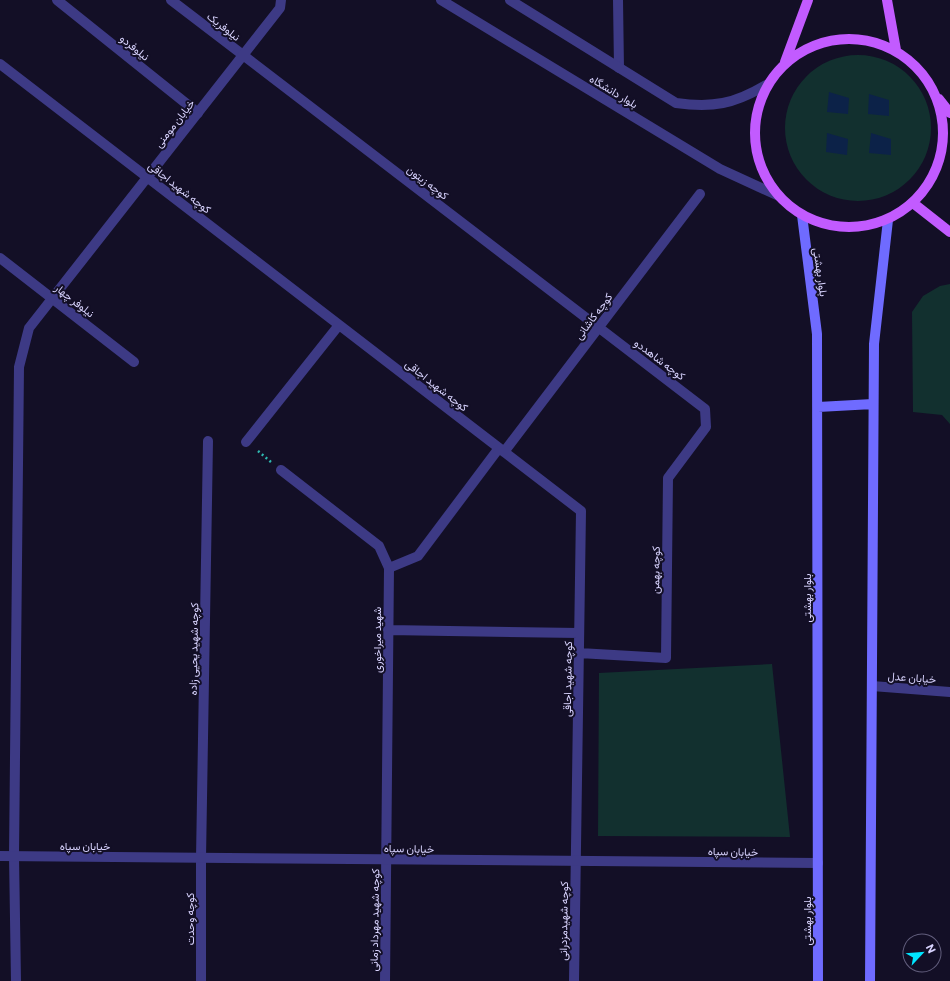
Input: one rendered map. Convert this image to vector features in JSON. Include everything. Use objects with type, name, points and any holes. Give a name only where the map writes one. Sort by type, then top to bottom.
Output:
[{"type":"main road","points":[[785,62],[808,0]]},
{"type":"main road","points":[[887,0],[896,50]]},
{"type":"main road","points":[[936,94],[943,123],[942,152],[931,180],[913,203],[888,220],[859,227],[829,226],[802,215],[778,196],[762,171],[754,142],[756,113],[766,85],[785,62],[810,46],[838,38],[868,40],[896,50],[919,69],[950,113]]},
{"type":"main road","points":[[913,203],[950,232]]},
{"type":"main road","name":"بلوار بهشتی","points":[[802,215],[817,334],[818,981]]},
{"type":"main road","points":[[870,981],[874,344],[888,220]]},
{"type":"main road","points":[[818,407],[874,404]]},
{"type":"street","name":"نیلوفردو","points":[[57,0],[198,113]]},
{"type":"street","name":"نیلوفریک","points":[[171,0],[243,56]]},
{"type":"street","name":"خیابان مومنی","points":[[16,981],[14,856],[19,367],[29,328],[280,8],[281,0]]},
{"type":"street","name":"بلوار دانشگاه","points":[[441,0],[720,169],[778,196]]},
{"type":"street","name":"بلوار دانشگاه","points":[[510,0],[676,103],[699,106],[723,104],[746,97],[766,85]]},
{"type":"street","points":[[618,0],[619,68]]},
{"type":"street","name":"کوچه زیتون","points":[[243,56],[600,328]]},
{"type":"street","name":"کوچه شهید اجاقی","points":[[0,64],[581,511],[576,861]]},
{"type":"street","name":"کوچه کاشانی","points":[[389,568],[418,556],[600,328],[700,194]]},
{"type":"street","name":"نیلوفر چهار","points":[[0,258],[134,362]]},
{"type":"street","points":[[246,442],[339,324]]},
{"type":"street","name":"کوچه شاهددو","points":[[600,328],[705,409]]},
{"type":"street","name":"کوچه بهمن","points":[[579,654],[666,658],[668,478],[706,427],[705,409]]},
{"type":"street","name":"کوچه شهید یحیی زاده","points":[[201,858],[208,441]]},
{"type":"street","name":"شهید میراخوری","points":[[281,470],[379,546],[389,568],[387,859]]},
{"type":"street","points":[[388,630],[579,633]]},
{"type":"street","name":"خیابان عدل","points":[[872,686],[950,692]]},
{"type":"street","name":"خیابان سپاه","points":[[0,856],[818,863]]},
{"type":"street","name":"کوچه وحدت","points":[[201,858],[201,981]]},
{"type":"street","name":"کوچه شهید مهرداد زمانی","points":[[385,981],[387,859]]},
{"type":"street","name":"کوچه شهیدمزدرانی","points":[[574,981],[576,861]]},
{"type":"green space","points":[[858,55],[879,58],[886,61],[898,67],[914,82],[919,88],[928,107],[931,128],[928,149],[925,156],[919,168],[904,184],[898,189],[879,198],[858,201],[837,198],[830,195],[818,189],[802,174],[797,168],[788,149],[785,128],[788,107],[791,100],[797,88],[812,72],[818,67],[837,58]]},
{"type":"green space","points":[[950,284],[950,424],[942,415],[913,412],[912,312],[923,296],[940,286]]},
{"type":"green space","points":[[772,664],[790,837],[598,836],[599,673]]},
{"type":"water","points":[[829,92],[849,98],[848,114],[827,112]]},
{"type":"water","points":[[869,94],[889,100],[889,116],[868,114]]},
{"type":"water","points":[[827,133],[848,139],[847,155],[826,152]]},
{"type":"water","points":[[871,133],[891,139],[891,155],[869,153]]}]
